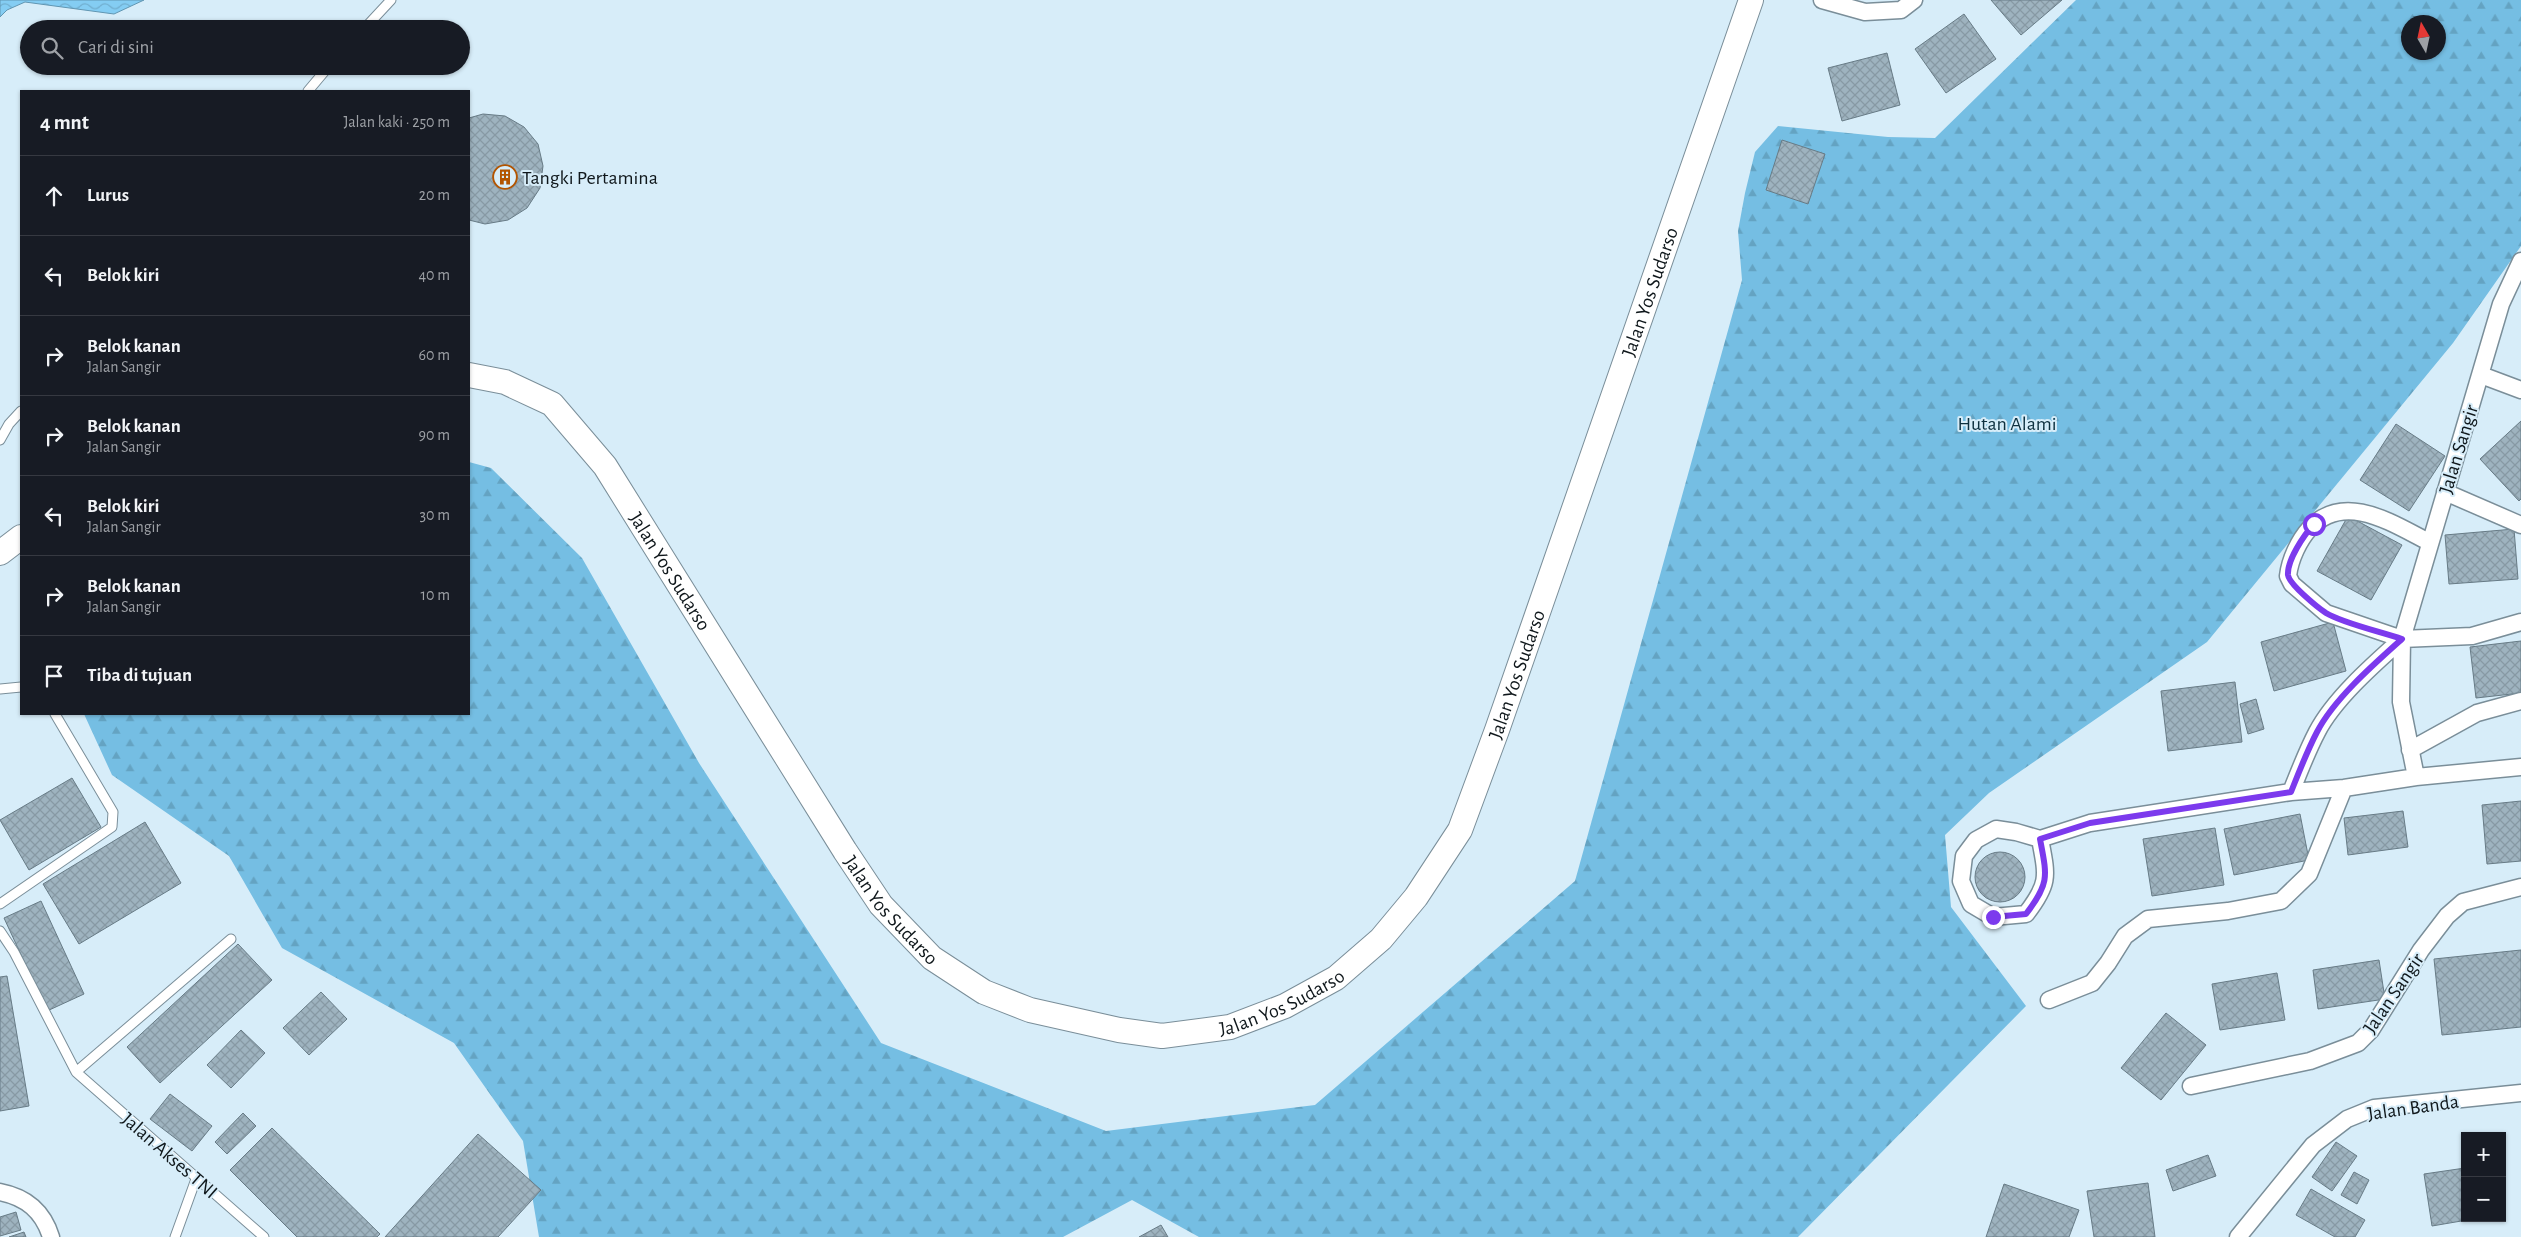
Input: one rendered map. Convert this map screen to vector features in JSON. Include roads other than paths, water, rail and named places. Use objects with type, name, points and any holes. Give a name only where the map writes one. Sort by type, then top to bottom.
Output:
[{"type":"main road","name":"Jalan Yos Sudarso","points":[[470,374],[504,382],[552,404],[605,466],[839,842],[881,905],[932,958],[984,992],[1030,1010],[1119,1030],[1162,1036],[1230,1027],[1285,1006],[1344,972],[1381,939],[1416,897],[1460,830],[1497,730],[1751,0]]},
{"type":"main road","points":[[0,553],[20,537]]},
{"type":"street","points":[[1822,0],[1865,12],[1901,10],[1914,0]]},
{"type":"street","name":"Jalan Sangir","points":[[2416,777],[2402,702],[2402,639],[2429,542],[2481,376],[2501,304],[2521,261]]},
{"type":"street","points":[[2481,376],[2521,390]]},
{"type":"street","points":[[2445,492],[2521,525]]},
{"type":"street","points":[[2429,542],[2374,514],[2350,510],[2337,511],[2325,515],[2302,537],[2288,576],[2292,584],[2326,613],[2402,639],[2472,636],[2521,622]]},
{"type":"street","points":[[2291,792],[2318,731],[2343,698],[2373,665],[2402,639]]},
{"type":"street","points":[[2410,750],[2478,713],[2521,701]]},
{"type":"street","points":[[2040,839],[2046,870],[2042,893],[2026,914],[1993,917],[1971,904],[1961,881],[1964,856],[1976,840],[1996,829],[2016,832],[2040,839],[2090,823],[2291,792],[2344,788],[2416,777],[2521,767]]},
{"type":"street","points":[[2049,1000],[2092,983],[2108,963],[2125,936],[2148,919],[2228,911],[2282,901],[2308,874],[2344,788]]},
{"type":"street","name":"Jalan Sangir","points":[[2191,1086],[2310,1061],[2358,1043],[2371,1030],[2421,950],[2447,916],[2463,902],[2521,887]]},
{"type":"street","name":"Jalan Banda","points":[[2238,1237],[2313,1144],[2347,1119],[2374,1108],[2521,1093]]},
{"type":"street","points":[[0,1192],[12,1194],[32,1204],[51,1237]]},
{"type":"lane","points":[[372,20],[391,0]]},
{"type":"lane","points":[[309,90],[321,75]]},
{"type":"lane","points":[[0,440],[9,424],[20,412]]},
{"type":"lane","points":[[0,689],[20,687]]},
{"type":"lane","points":[[0,904],[112,827],[113,812],[56,715]]},
{"type":"lane","name":"Jalan Akses TNI","points":[[0,931],[14,952],[76,1072],[264,1237]]},
{"type":"lane","points":[[76,1072],[231,939]]},
{"type":"lane","points":[[175,1237],[196,1179]]},
{"type":"water","points":[[0,0],[144,0],[114,14],[25,2],[7,10],[0,17]]},
{"type":"place","name":"Tangki Pertamina","points":[[505,177]]},
{"type":"park label","name":"Hutan Alami","points":[[2007,423]]}]
